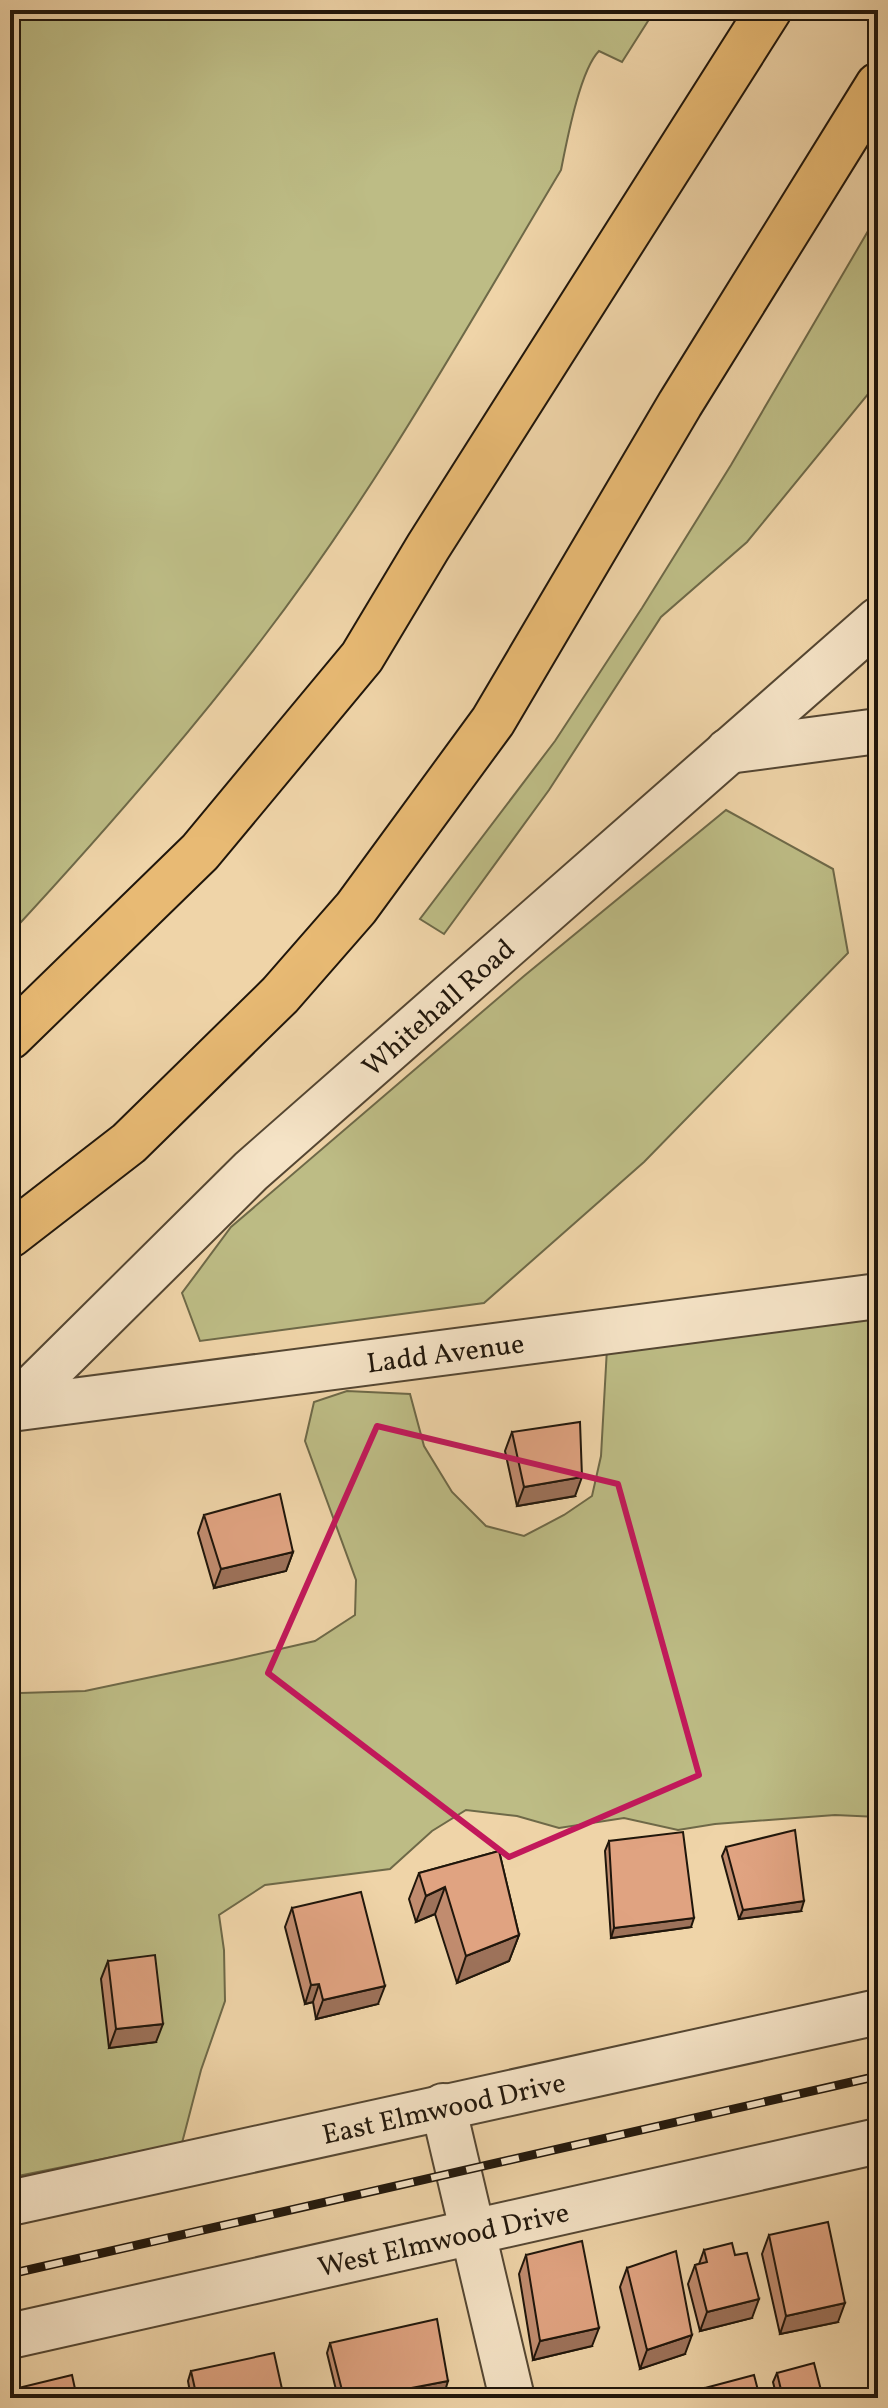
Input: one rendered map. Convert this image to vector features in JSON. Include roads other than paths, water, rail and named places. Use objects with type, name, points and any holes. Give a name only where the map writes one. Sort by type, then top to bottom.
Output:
[{"type":"highway","points":[[10,1037],[200,852],[362,657],[436,533],[769,10]]},
{"type":"highway","points":[[10,1235],[129,1143],[280,995],[356,908],[493,721],[680,404],[878,85]]},
{"type":"street","name":"Whitehall Road","points":[[10,1409],[251,1171],[878,620]]},
{"type":"street","points":[[728,751],[878,731]]},
{"type":"street","name":"Ladd Avenue","points":[[10,1409],[878,1296]]},
{"type":"street","name":"East Elmwood Drive","points":[[10,2203],[878,2012]]},
{"type":"street","points":[[443,2106],[512,2398]]},
{"type":"street","name":"West Elmwood Drive","points":[[10,2336],[878,2141]]},
{"type":"railway","points":[[10,2274],[878,2076]]}]
